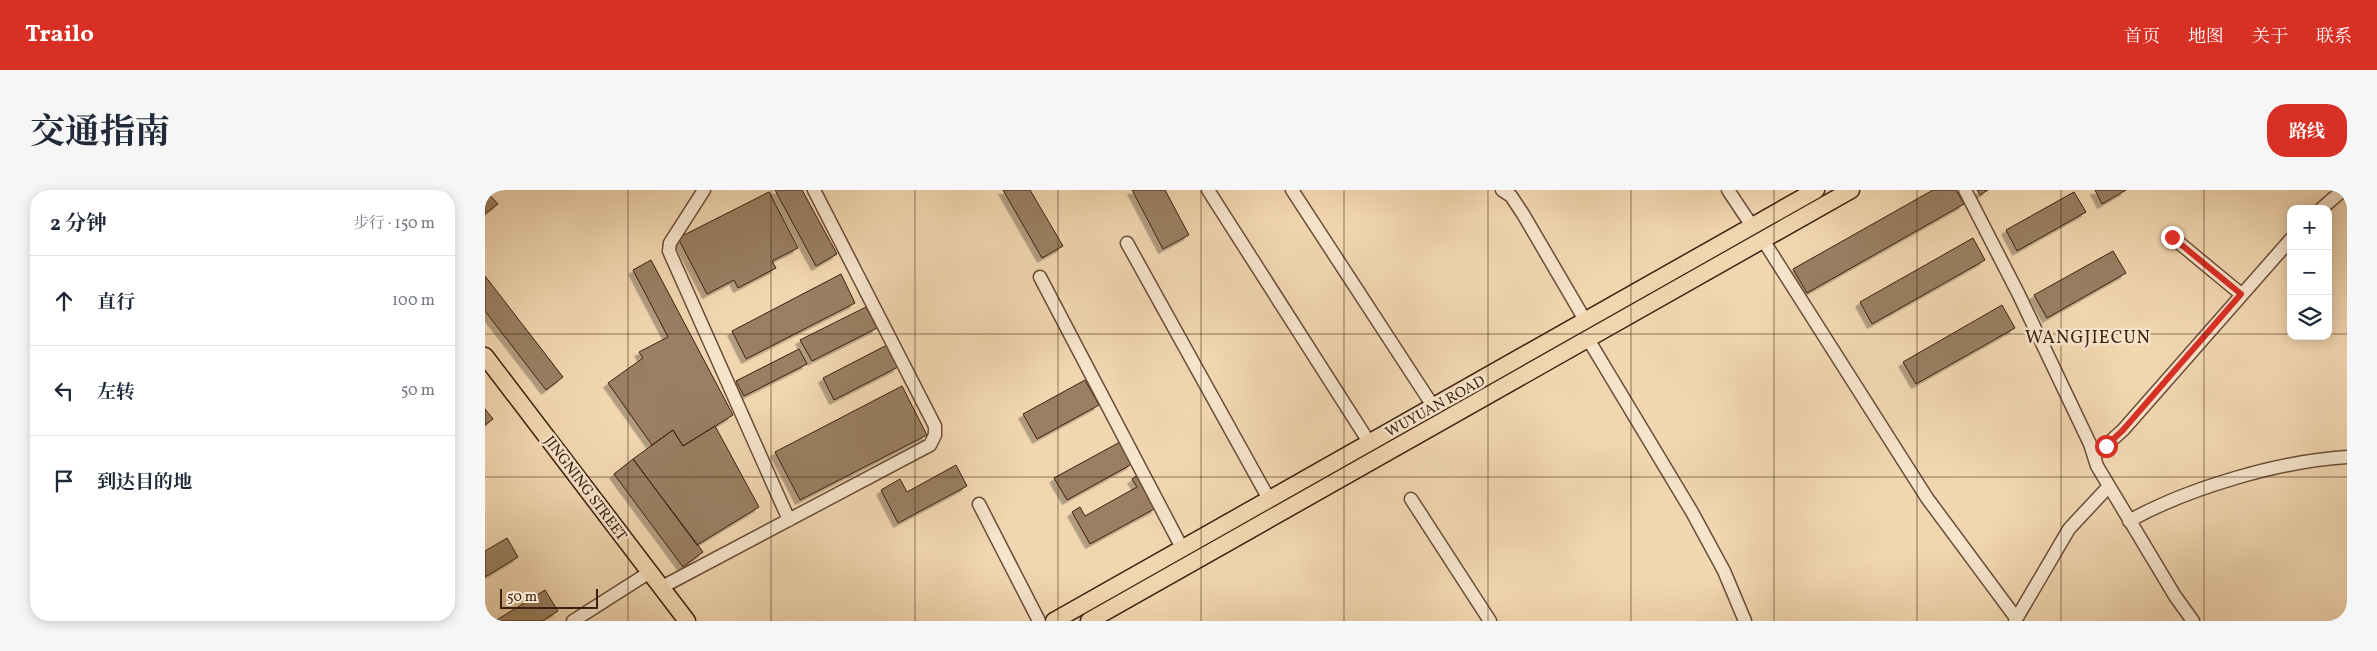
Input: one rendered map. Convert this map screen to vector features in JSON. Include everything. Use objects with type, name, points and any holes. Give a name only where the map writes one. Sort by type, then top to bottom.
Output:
[{"type":"main road","name":"WUYUAN ROAD","points":[[1054,621],[1816,190]]},
{"type":"main road","name":"WUYUAN ROAD","points":[[1089,621],[1851,190]]},
{"type":"main road","name":"JINGNING STREET","points":[[485,356],[687,621]]},
{"type":"street","points":[[704,190],[670,243],[669,251],[789,520]]},
{"type":"street","points":[[662,587],[930,445],[935,435],[935,426],[814,190]]},
{"type":"street","points":[[1208,190],[1369,442]]},
{"type":"street","points":[[1292,190],[1433,406]]},
{"type":"street","points":[[1502,190],[1511,196],[1523,214],[1585,320]]},
{"type":"street","points":[[1728,190],[1752,226]]},
{"type":"street","points":[[1965,190],[2019,295],[2097,466],[2129,521],[2193,621]]},
{"type":"street","points":[[2326,205],[2343,190]]},
{"type":"street","points":[[2172,237],[2241,294]]},
{"type":"street","points":[[1763,240],[1927,498],[2015,620],[2069,529],[2109,486]]},
{"type":"street","points":[[1127,243],[1269,499]]},
{"type":"street","points":[[2094,456],[2123,430],[2287,243]]},
{"type":"street","points":[[1040,278],[1182,548]]},
{"type":"street","points":[[1588,339],[1692,512],[1724,571],[1745,621]]},
{"type":"street","points":[[2129,521],[2160,505],[2291,463],[2347,457]]},
{"type":"street","points":[[1411,498],[1490,621]]},
{"type":"street","points":[[979,504],[1039,621]]},
{"type":"street","points":[[573,621],[650,572]]},
{"type":"building","points":[[485,190],[498,204],[485,214]]},
{"type":"building","points":[[775,190],[802,190],[837,254],[816,266]]},
{"type":"building","points":[[1003,190],[1030,190],[1063,246],[1042,258]]},
{"type":"building","points":[[1132,190],[1165,190],[1189,235],[1163,249]]},
{"type":"building","points":[[1933,190],[1956,190],[1964,204],[1807,293],[1793,269]]},
{"type":"building","points":[[1977,190],[1988,190],[1980,195]]},
{"type":"building","points":[[2095,190],[2126,190],[2102,204]]},
{"type":"building","points":[[769,192],[798,248],[772,261],[776,268],[738,288],[734,280],[707,294],[678,238]]},
{"type":"building","points":[[2074,192],[2086,212],[2017,251],[2006,230]]},
{"type":"building","points":[[1973,238],[1985,260],[1872,324],[1860,302]]},
{"type":"building","points":[[2113,251],[2126,273],[2047,318],[2034,295]]},
{"type":"building","points":[[651,260],[733,415],[683,446],[673,430],[652,445],[608,383],[643,358],[639,352],[668,337],[633,270]]},
{"type":"building","points":[[841,274],[855,303],[746,359],[732,331]]},
{"type":"building","points":[[485,276],[563,377],[546,390],[485,311]]},
{"type":"building","points":[[2002,305],[2015,328],[1916,384],[1903,362]]},
{"type":"building","points":[[866,307],[877,328],[812,361],[800,340]]},
{"type":"building","points":[[887,345],[898,367],[834,400],[823,378]]},
{"type":"building","points":[[799,349],[807,364],[744,396],[736,381]]},
{"type":"building","points":[[1085,380],[1099,405],[1037,439],[1023,414]]},
{"type":"building","points":[[902,386],[927,435],[800,500],[775,452]]},
{"type":"building","points":[[485,409],[493,419],[485,425]]},
{"type":"building","points":[[715,426],[759,507],[697,545],[633,459],[673,430],[683,446]]},
{"type":"building","points":[[1120,442],[1132,464],[1067,500],[1054,478]]},
{"type":"building","points":[[633,459],[703,552],[683,567],[614,474]]},
{"type":"building","points":[[956,465],[967,486],[898,523],[881,490],[900,479],[907,492]]},
{"type":"building","points":[[1138,475],[1156,508],[1090,544],[1072,512],[1080,507],[1085,516],[1137,487],[1132,479]]},
{"type":"building","points":[[507,538],[518,557],[485,577],[485,551]]},
{"type":"building","points":[[545,590],[558,611],[542,621],[495,621]]},
{"type":"district","name":"WANGJIECUN","points":[[2088,337]]},
{"type":"route","points":[[2106,446],[2123,430],[2241,294],[2172,237]]}]
